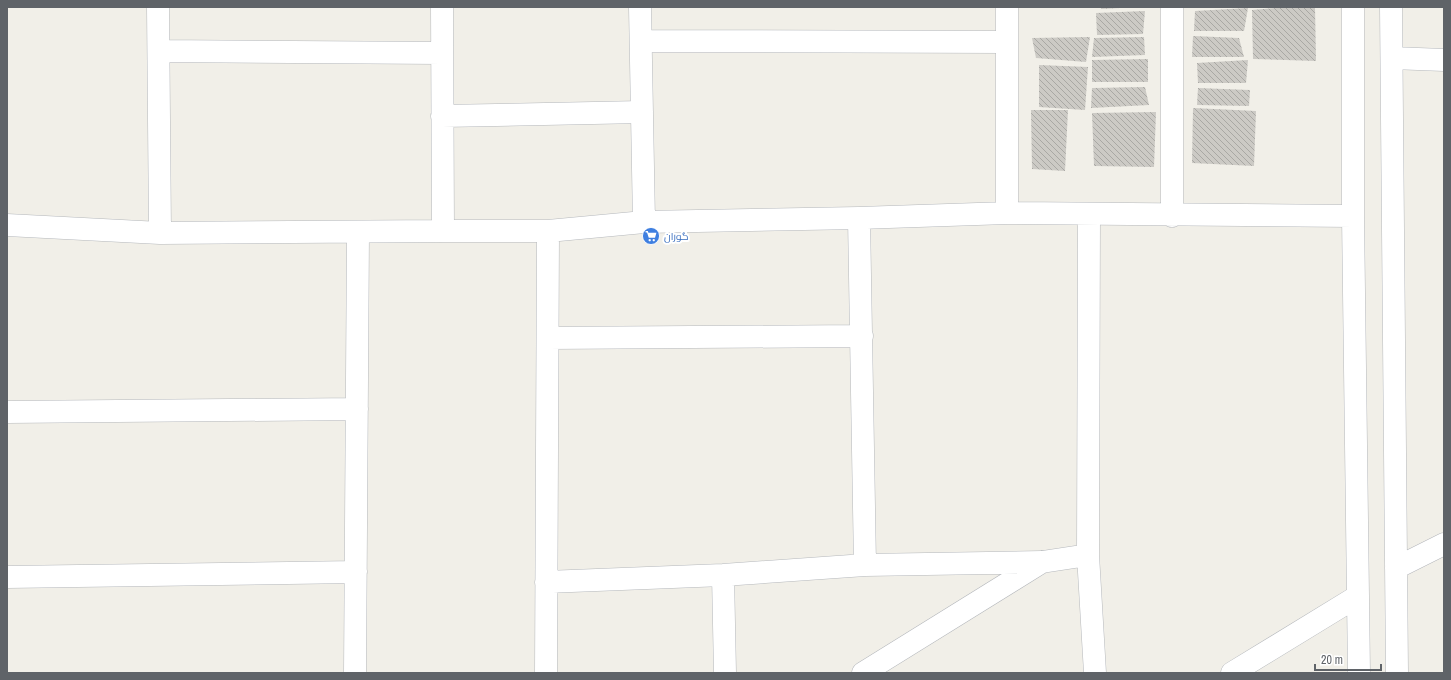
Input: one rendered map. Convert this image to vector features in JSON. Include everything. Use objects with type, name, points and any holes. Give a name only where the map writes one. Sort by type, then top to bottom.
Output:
[{"type":"street","points":[[158,7],[160,233]]},
{"type":"street","points":[[442,7],[443,231]]},
{"type":"street","points":[[640,7],[644,222]]},
{"type":"street","points":[[1007,7],[1007,213]]},
{"type":"street","points":[[1172,7],[1172,216]]},
{"type":"street","points":[[1352,7],[1359,673]]},
{"type":"street","points":[[1391,7],[1397,673]]},
{"type":"street","points":[[641,41],[1007,42]]},
{"type":"street","points":[[159,51],[442,53]]},
{"type":"street","points":[[1392,58],[1444,60]]},
{"type":"street","points":[[442,116],[642,112]]},
{"type":"street","points":[[7,225],[160,233],[548,231],[644,222],[859,218],[1007,213],[1172,216],[1353,216]]},
{"type":"street","points":[[1089,214],[1088,555],[1095,673]]},
{"type":"street","points":[[859,218],[866,565]]},
{"type":"street","points":[[546,673],[548,231]]},
{"type":"street","points":[[355,673],[358,232]]},
{"type":"street","points":[[548,338],[862,336]]},
{"type":"street","points":[[7,412],[357,410]]},
{"type":"street","points":[[1396,568],[1444,544]]},
{"type":"street","points":[[546,582],[723,575],[866,565],[1042,562],[1088,555]]},
{"type":"street","points":[[863,673],[1042,562]]},
{"type":"street","points":[[7,577],[356,572]]},
{"type":"street","points":[[723,575],[725,673]]},
{"type":"street","points":[[1232,673],[1358,596]]},
{"type":"building","points":[[1101,7],[1120,7],[1120,8],[1101,9]]},
{"type":"building","points":[[1286,7],[1315,7],[1316,61],[1253,59],[1252,10]]},
{"type":"building","points":[[1248,8],[1244,31],[1194,31],[1195,11]]},
{"type":"building","points":[[1145,11],[1143,34],[1097,35],[1096,13]]},
{"type":"building","points":[[1193,36],[1239,38],[1244,57],[1192,57]]},
{"type":"building","points":[[1090,37],[1086,62],[1036,58],[1032,38]]},
{"type":"building","points":[[1144,37],[1145,55],[1092,57],[1094,38]]},
{"type":"building","points":[[1148,59],[1148,82],[1092,82],[1092,60]]},
{"type":"building","points":[[1248,60],[1246,83],[1198,83],[1197,63]]},
{"type":"building","points":[[1039,65],[1088,67],[1085,110],[1039,107]]},
{"type":"building","points":[[1145,87],[1149,105],[1091,108],[1092,88]]},
{"type":"building","points":[[1198,88],[1250,90],[1249,106],[1197,105]]},
{"type":"building","points":[[1193,108],[1256,111],[1254,166],[1192,163]]},
{"type":"building","points":[[1031,110],[1068,110],[1065,171],[1032,169]]},
{"type":"building","points":[[1156,112],[1154,167],[1094,166],[1092,113]]},
{"type":"place","name":"گوران","points":[[651,236]]}]
